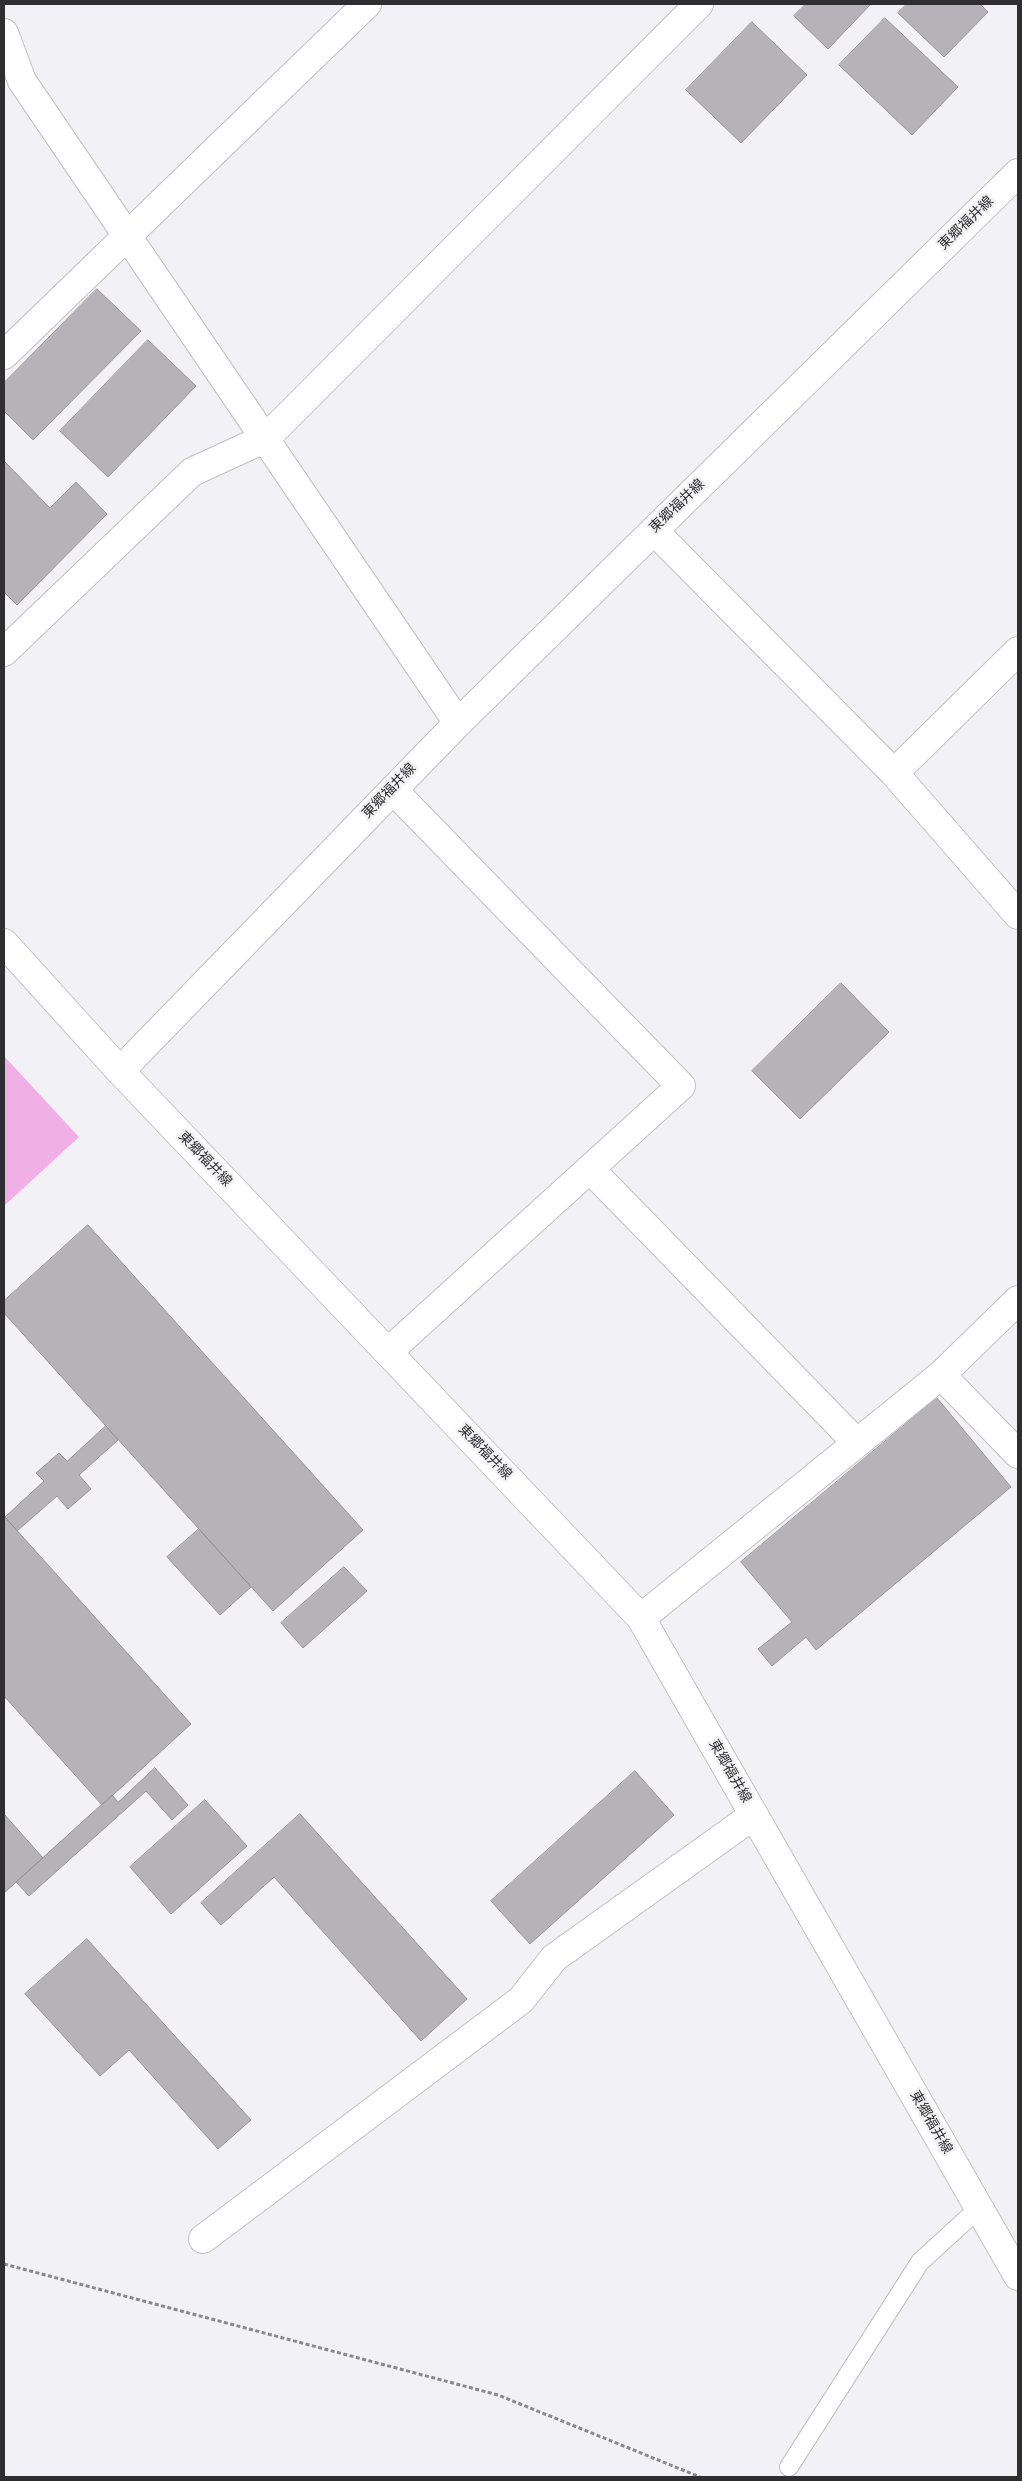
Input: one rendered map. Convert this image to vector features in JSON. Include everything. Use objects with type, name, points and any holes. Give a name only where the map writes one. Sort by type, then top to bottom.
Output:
[{"type":"street","points":[[4,355],[367,4]]},
{"type":"street","points":[[4,652],[192,472],[266,438],[699,4]]},
{"type":"street","points":[[4,33],[22,81],[458,723]]},
{"type":"street","name":"東郷福井線","points":[[1018,174],[458,723],[120,1071],[641,1618],[1018,2276]]},
{"type":"street","points":[[654,531],[894,773],[1018,915]]},
{"type":"street","points":[[894,773],[1018,651]]},
{"type":"street","points":[[388,1352],[681,1086],[393,790]]},
{"type":"street","points":[[4,943],[120,1071]]},
{"type":"street","points":[[590,1169],[857,1443]]},
{"type":"street","points":[[641,1618],[941,1375],[1018,1300]]},
{"type":"street","points":[[941,1375],[1018,1454]]},
{"type":"street","points":[[203,2239],[521,2000],[554,1958],[754,1815]]},
{"type":"lane","points":[[789,2467],[920,2262],[979,2208]]},
{"type":"path","points":[[4,2264],[498,2395],[700,2477]]},
{"type":"shaded area","points":[[4,1056],[79,1137],[4,1206]]},
{"type":"building","points":[[806,4],[871,4],[828,49],[794,16]]},
{"type":"building","points":[[907,4],[980,4],[988,12],[944,57],[898,13]]},
{"type":"building","points":[[885,18],[958,87],[912,135],[839,65]]},
{"type":"building","points":[[752,22],[807,75],[741,143],[686,90]]},
{"type":"building","points":[[97,289],[141,331],[33,440],[4,411],[4,383]]},
{"type":"building","points":[[148,340],[196,386],[108,477],[60,431]]},
{"type":"building","points":[[4,461],[50,508],[76,482],[107,514],[17,605],[4,592]]},
{"type":"building","points":[[841,983],[889,1032],[800,1119],[752,1071]]},
{"type":"building","points":[[88,1225],[363,1530],[273,1611],[4,1313],[4,1301]]},
{"type":"building","points":[[937,1398],[1011,1487],[816,1650],[806,1637],[772,1666],[758,1649],[792,1622],[741,1562]]},
{"type":"building","points":[[106,1426],[118,1440],[79,1475],[91,1489],[68,1509],[57,1496],[17,1531],[5,1517],[44,1481],[36,1473],[59,1453],[67,1461]]},
{"type":"building","points":[[4,1516],[191,1724],[102,1805],[4,1696]]},
{"type":"building","points":[[199,1529],[251,1587],[220,1615],[167,1557]]},
{"type":"building","points":[[344,1567],[367,1591],[303,1648],[281,1623]]},
{"type":"building","points":[[155,1768],[188,1805],[172,1820],[146,1791],[29,1896],[16,1882],[112,1795],[118,1802]]},
{"type":"building","points":[[635,1771],[674,1815],[530,1944],[491,1901]]},
{"type":"building","points":[[205,1800],[247,1846],[171,1914],[130,1867]]},
{"type":"building","points":[[4,1814],[43,1858],[4,1893]]},
{"type":"building","points":[[300,1814],[467,1999],[421,2041],[274,1877],[221,1925],[201,1903]]},
{"type":"building","points":[[87,1939],[251,2120],[218,2149],[129,2050],[100,2076],[25,1994]]}]
